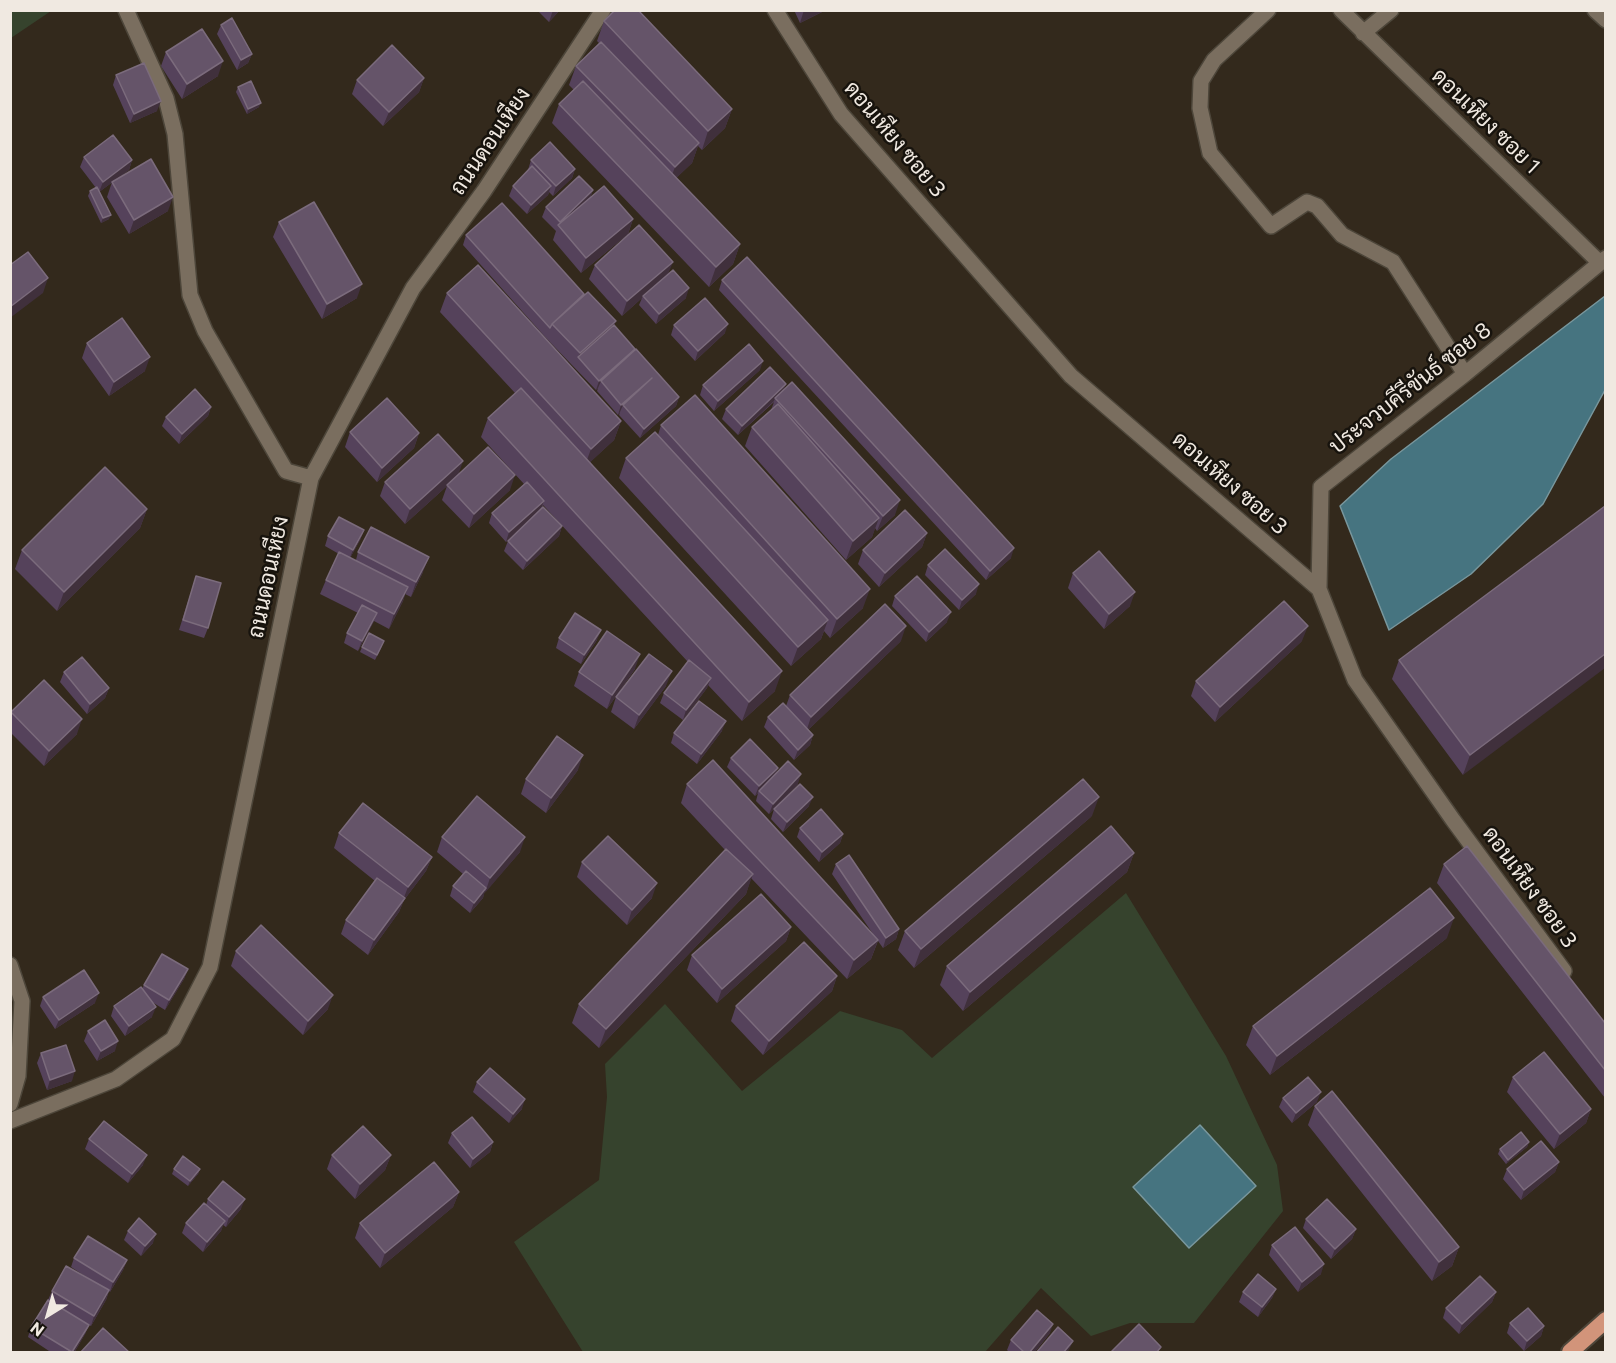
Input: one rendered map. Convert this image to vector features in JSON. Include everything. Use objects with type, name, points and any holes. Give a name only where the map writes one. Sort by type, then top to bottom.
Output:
[{"type":"highway","points":[[1570,1353],[1605,1320]]},
{"type":"street","points":[[126,10],[166,98],[175,134],[190,295],[205,331],[286,471],[311,478]]},
{"type":"street","name":"ถนนดอนเหียง","points":[[10,1121],[116,1079],[172,1039],[210,967],[311,478],[413,288],[484,191],[603,10]]},
{"type":"street","name":"ดอนเหียง ซอย 3","points":[[775,10],[841,114],[1071,376],[1319,589],[1355,680],[1453,820],[1571,980]]},
{"type":"street","points":[[1268,10],[1214,60],[1201,81],[1200,108],[1210,153],[1271,226],[1307,202],[1317,206],[1342,235],[1393,262],[1465,374]]},
{"type":"street","name":"ดอนเหียง ซอย 1","points":[[1341,10],[1603,260]]},
{"type":"street","points":[[1363,33],[1391,10]]},
{"type":"street","points":[[1595,10],[1605,20]]},
{"type":"street","name":"ประจวบคีรีขันธ์ ซอย 8","points":[[1319,589],[1321,487],[1465,374],[1603,260]]},
{"type":"street","points":[[10,965],[22,1001],[18,1076],[10,1104]]},
{"type":"green space","points":[[11,10],[51,10],[51,11],[11,38]]},
{"type":"green space","points":[[1126,893],[1226,1056],[1277,1165],[1283,1211],[1194,1323],[1130,1323],[1091,1336],[1041,1288],[985,1352],[583,1352],[514,1242],[599,1180],[607,1097],[605,1064],[665,1004],[742,1091],[840,1011],[902,1030],[932,1058]]},
{"type":"water","points":[[1605,296],[1605,390],[1543,504],[1471,574],[1389,630],[1340,506],[1391,459]]},
{"type":"water","points":[[1200,1125],[1256,1186],[1189,1248],[1133,1187]]},
{"type":"building","points":[[615,10],[638,10],[732,109],[708,131],[604,21]]},
{"type":"building","points":[[232,18],[252,54],[241,60],[221,25]]},
{"type":"building","points":[[202,29],[223,61],[187,84],[166,52]]},
{"type":"building","points":[[601,42],[699,143],[675,167],[576,66]]},
{"type":"building","points":[[392,45],[424,78],[389,112],[357,80]]},
{"type":"building","points":[[144,63],[161,101],[134,114],[116,75]]},
{"type":"building","points":[[251,81],[261,103],[248,109],[238,87]]},
{"type":"building","points":[[583,81],[740,244],[716,267],[559,104]]},
{"type":"building","points":[[113,135],[132,160],[103,182],[84,157]]},
{"type":"building","points":[[550,142],[575,169],[556,186],[531,160]]},
{"type":"building","points":[[151,159],[173,197],[134,220],[112,182]]},
{"type":"building","points":[[532,166],[551,186],[531,205],[513,186]]},
{"type":"building","points":[[579,176],[593,190],[560,222],[546,207]]},
{"type":"building","points":[[604,186],[633,219],[586,258],[558,225]]},
{"type":"building","points":[[97,187],[111,215],[103,218],[90,191]]},
{"type":"building","points":[[314,202],[362,284],[327,304],[279,222]]},
{"type":"building","points":[[502,203],[584,294],[550,328],[466,235]]},
{"type":"building","points":[[639,225],[673,262],[627,301],[595,265]]},
{"type":"building","points":[[28,252],[48,278],[10,307],[10,265]]},
{"type":"building","points":[[747,257],[1014,548],[990,571],[722,280]]},
{"type":"building","points":[[478,265],[621,421],[591,449],[447,293]]},
{"type":"building","points":[[673,270],[689,288],[659,314],[643,296]]},
{"type":"building","points":[[588,292],[616,321],[580,353],[552,324]]},
{"type":"building","points":[[705,298],[728,324],[698,351],[674,325]]},
{"type":"building","points":[[122,318],[150,357],[114,382],[87,343]]},
{"type":"building","points":[[614,325],[635,349],[599,381],[578,357]]},
{"type":"building","points":[[749,344],[763,361],[718,401],[703,385]]},
{"type":"building","points":[[636,349],[679,397],[644,429],[623,405],[652,378],[621,405],[601,381]]},
{"type":"building","points":[[770,367],[786,384],[742,426],[726,409]]},
{"type":"building","points":[[792,382],[900,500],[883,516],[775,398]]},
{"type":"building","points":[[521,388],[782,671],[749,702],[488,418]]},
{"type":"building","points":[[195,389],[211,407],[182,434],[166,417]]},
{"type":"building","points":[[695,395],[870,589],[837,619],[661,425]]},
{"type":"building","points":[[387,398],[419,433],[382,468],[350,432]]},
{"type":"building","points":[[778,404],[879,518],[853,541],[752,427]]},
{"type":"building","points":[[655,432],[828,620],[798,647],[626,458]]},
{"type":"building","points":[[438,434],[463,461],[410,509],[385,482]]},
{"type":"building","points":[[488,447],[515,475],[474,514],[447,485]]},
{"type":"building","points":[[105,467],[147,509],[64,592],[22,550]]},
{"type":"building","points":[[527,482],[544,501],[509,532],[492,513]]},
{"type":"building","points":[[1605,506],[1605,654],[1470,755],[1399,660]]},
{"type":"building","points":[[543,507],[562,526],[527,561],[508,541]]},
{"type":"building","points":[[905,510],[927,533],[885,573],[863,550]]},
{"type":"building","points":[[339,517],[364,530],[353,550],[328,536]]},
{"type":"building","points":[[371,527],[429,557],[416,582],[358,552]]},
{"type":"building","points":[[945,549],[979,584],[962,600],[928,565]]},
{"type":"building","points":[[1099,551],[1135,592],[1109,614],[1073,573]]},
{"type":"building","points":[[339,552],[408,587],[394,614],[326,580]]},
{"type":"building","points":[[196,576],[221,583],[208,628],[183,620]]},
{"type":"building","points":[[917,576],[951,612],[929,632],[895,596]]},
{"type":"building","points":[[1284,601],[1308,626],[1220,707],[1196,681]]},
{"type":"building","points":[[885,604],[906,626],[811,717],[790,695]]},
{"type":"building","points":[[362,605],[377,613],[362,641],[347,633]]},
{"type":"building","points":[[575,613],[601,630],[584,655],[559,638]]},
{"type":"building","points":[[607,631],[640,654],[612,695],[579,672]]},
{"type":"building","points":[[369,633],[384,641],[377,655],[362,647]]},
{"type":"building","points":[[649,654],[672,671],[639,715],[616,697]]},
{"type":"building","points":[[82,657],[109,688],[90,704],[64,672]]},
{"type":"building","points":[[689,660],[711,678],[686,710],[664,693]]},
{"type":"building","points":[[44,680],[82,719],[49,751],[11,712]]},
{"type":"building","points":[[699,701],[726,721],[701,754],[674,733]]},
{"type":"building","points":[[783,703],[813,735],[798,750],[768,717]]},
{"type":"building","points":[[557,736],[583,755],[551,798],[526,779]]},
{"type":"building","points":[[750,739],[778,768],[759,786],[731,758]]},
{"type":"building","points":[[713,760],[878,940],[854,960],[687,784]]},
{"type":"building","points":[[788,761],[801,774],[773,804],[759,791]]},
{"type":"building","points":[[1083,779],[1099,797],[921,949],[905,931]]},
{"type":"building","points":[[800,784],[813,797],[787,822],[774,809]]},
{"type":"building","points":[[477,796],[525,837],[490,878],[442,837]]},
{"type":"building","points":[[363,803],[432,857],[408,887],[339,833]]},
{"type":"building","points":[[821,809],[843,834],[822,852],[800,828]]},
{"type":"building","points":[[1111,826],[1134,853],[970,992],[947,966]]},
{"type":"building","points":[[608,836],[657,883],[632,910],[582,862]]},
{"type":"building","points":[[1467,846],[1605,1023],[1605,1070],[1444,864]]},
{"type":"building","points":[[726,849],[753,874],[606,1029],[579,1004]]},
{"type":"building","points":[[849,855],[899,929],[886,938],[836,864]]},
{"type":"building","points":[[466,871],[486,888],[474,903],[453,886]]},
{"type":"building","points":[[377,878],[405,898],[374,940],[346,920]]},
{"type":"building","points":[[1430,888],[1454,918],[1277,1056],[1253,1026]]},
{"type":"building","points":[[761,894],[791,927],[722,989],[692,955]]},
{"type":"building","points":[[261,925],[333,995],[308,1021],[236,951]]},
{"type":"building","points":[[804,942],[837,976],[769,1041],[736,1006]]},
{"type":"building","points":[[162,954],[188,969],[169,1000],[144,985]]},
{"type":"building","points":[[84,970],[99,993],[59,1020],[43,997]]},
{"type":"building","points":[[141,987],[156,1007],[129,1026],[114,1006]]},
{"type":"building","points":[[105,1020],[118,1041],[101,1051],[88,1031]]},
{"type":"building","points":[[66,1045],[75,1071],[50,1080],[41,1053]]},
{"type":"building","points":[[1544,1052],[1591,1109],[1560,1134],[1513,1077]]},
{"type":"building","points":[[490,1068],[525,1099],[513,1114],[477,1082]]},
{"type":"building","points":[[1308,1077],[1321,1092],[1296,1113],[1283,1098]]},
{"type":"building","points":[[1332,1091],[1459,1247],[1439,1262],[1315,1106]]},
{"type":"building","points":[[472,1117],[493,1142],[473,1159],[452,1133]]},
{"type":"building","points":[[104,1121],[147,1155],[132,1174],[89,1139]]},
{"type":"building","points":[[363,1126],[391,1155],[360,1184],[332,1155]]},
{"type":"building","points":[[1521,1132],[1529,1142],[1508,1160],[1500,1149]]},
{"type":"building","points":[[1541,1141],[1559,1162],[1524,1190],[1507,1169]]},
{"type":"building","points":[[183,1156],[200,1169],[190,1181],[174,1169]]},
{"type":"building","points":[[434,1162],[459,1192],[385,1253],[360,1223]]},
{"type":"building","points":[[223,1181],[245,1199],[229,1217],[208,1199]]},
{"type":"building","points":[[1327,1199],[1356,1229],[1335,1249],[1306,1219]]},
{"type":"building","points":[[204,1203],[225,1221],[207,1242],[186,1223]]},
{"type":"building","points":[[139,1218],[156,1234],[145,1246],[128,1231]]},
{"type":"building","points":[[1295,1227],[1324,1264],[1302,1282],[1272,1245]]},
{"type":"building","points":[[88,1236],[127,1260],[113,1282],[74,1258]]},
{"type":"building","points":[[66,1266],[109,1290],[94,1316],[52,1291]]},
{"type":"building","points":[[1258,1274],[1276,1289],[1262,1307],[1243,1292]]},
{"type":"building","points":[[1480,1276],[1496,1292],[1462,1324],[1446,1308]]},
{"type":"building","points":[[48,1300],[89,1325],[72,1352],[31,1327]]},
{"type":"building","points":[[1528,1308],[1544,1326],[1527,1341],[1510,1323]]},
{"type":"building","points":[[1037,1310],[1053,1324],[1029,1353],[1025,1353],[1011,1340]]},
{"type":"building","points":[[1139,1324],[1161,1347],[1156,1353],[1110,1353]]},
{"type":"building","points":[[1058,1327],[1073,1341],[1063,1353],[1036,1353]]},
{"type":"building","points":[[103,1328],[130,1353],[80,1353]]}]
